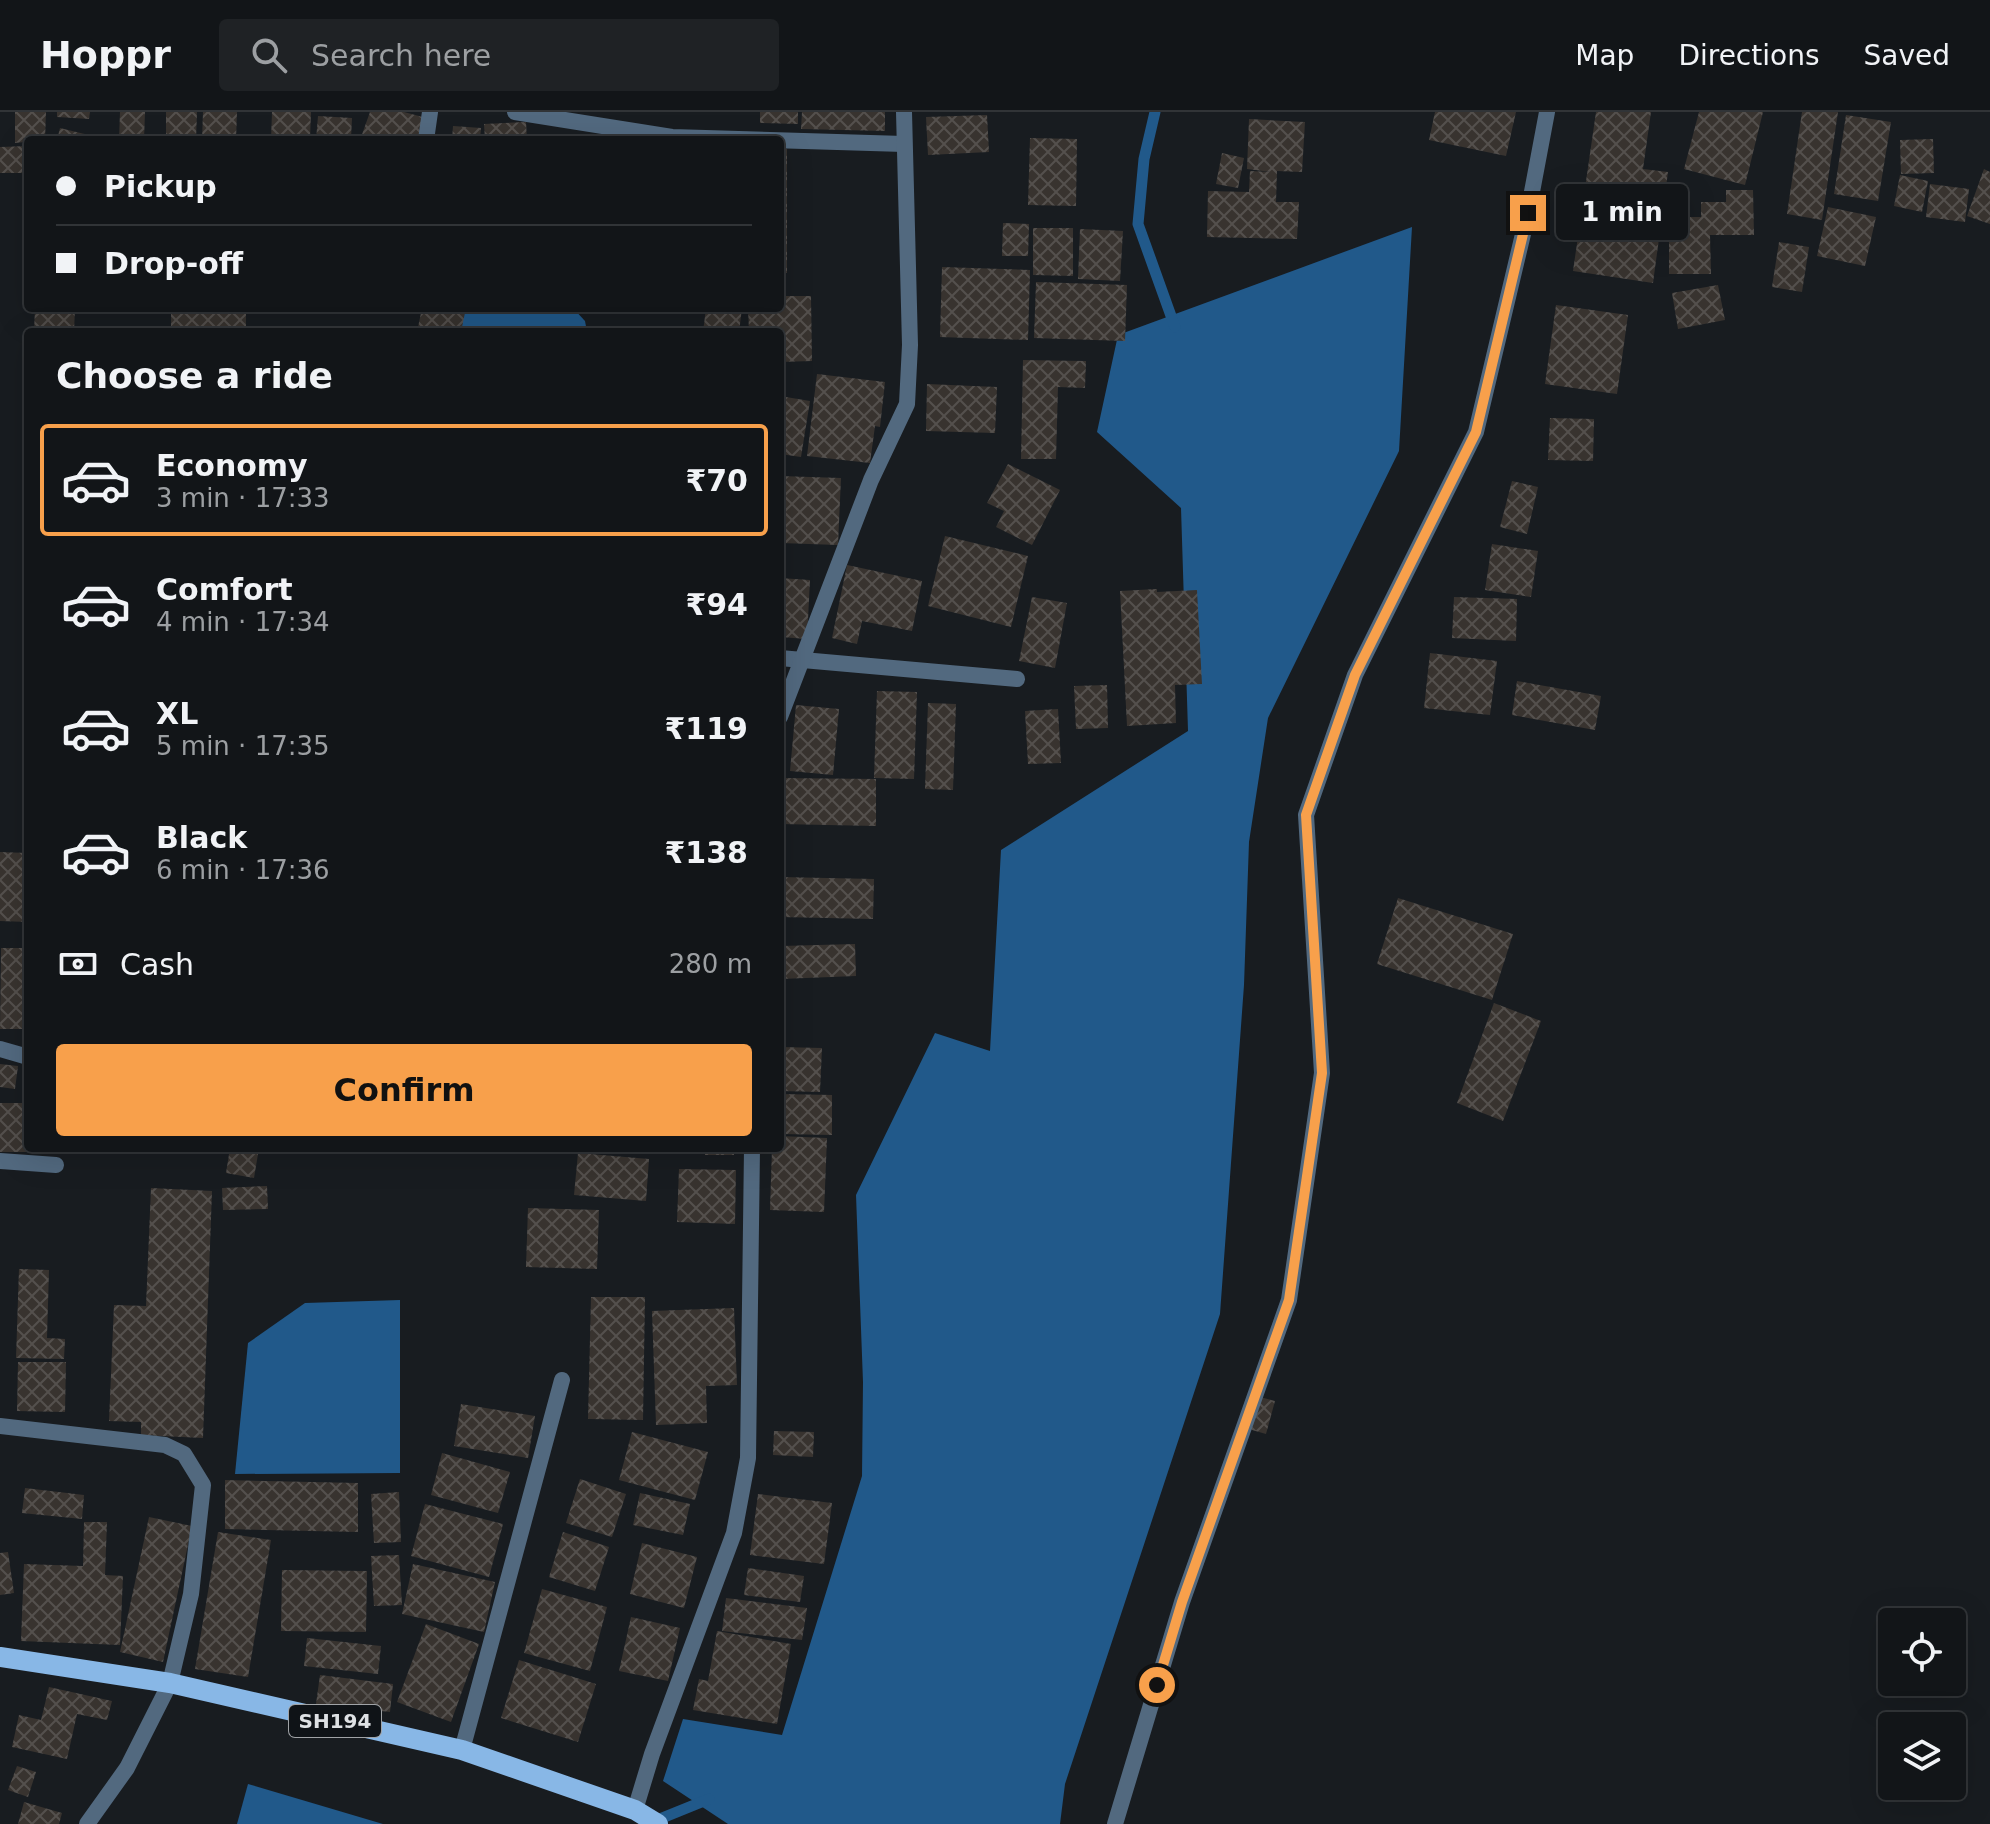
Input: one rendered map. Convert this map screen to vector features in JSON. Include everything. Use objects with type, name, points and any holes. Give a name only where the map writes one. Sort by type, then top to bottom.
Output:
[{"type":"main road","name":"SH194","points":[[0,1657],[170,1683],[462,1750],[635,1810],[658,1824]]},
{"type":"street","points":[[427,136],[430,112]]},
{"type":"street","points":[[515,112],[666,136]]},
{"type":"street","points":[[784,706],[871,480],[907,404],[910,345],[904,112]]},
{"type":"street","points":[[1115,1824],[1182,1602],[1289,1300],[1322,1073],[1306,815],[1355,675],[1476,432],[1528,213],[1547,112]]},
{"type":"street","points":[[784,140],[904,144]]},
{"type":"street","points":[[784,658],[1017,679]]},
{"type":"street","points":[[0,1049],[24,1056]]},
{"type":"street","points":[[635,1810],[652,1754],[734,1533],[748,1458],[752,1152]]},
{"type":"street","points":[[0,1161],[56,1165]]},
{"type":"street","points":[[462,1750],[562,1380]]},
{"type":"street","points":[[0,1426],[165,1445],[184,1454],[203,1485],[191,1594],[170,1683],[127,1768],[87,1824]]},
{"type":"water","points":[[1412,227],[1399,451],[1268,718],[1249,842],[1244,985],[1220,1314],[1065,1784],[1060,1824],[728,1824],[663,1781],[683,1719],[782,1735],[862,1476],[863,1382],[856,1195],[935,1033],[990,1051],[1001,850],[1188,731],[1181,508],[1097,432],[1118,335]]},
{"type":"water","points":[[465,312],[577,312],[585,321],[586,328],[452,328]]},
{"type":"water","points":[[400,1300],[400,1473],[235,1474],[248,1343],[305,1303]]},
{"type":"water","points":[[248,1784],[383,1824],[237,1824]]},
{"type":"building","points":[[15,112],[46,112],[45,136],[24,136],[24,142],[15,143]]},
{"type":"building","points":[[57,112],[90,112],[89,119],[57,117]]},
{"type":"building","points":[[120,112],[145,112],[144,136],[119,136]]},
{"type":"building","points":[[166,112],[197,112],[196,136],[166,136]]},
{"type":"building","points":[[203,112],[237,112],[236,136],[202,136]]},
{"type":"building","points":[[272,112],[311,112],[310,136],[271,136]]},
{"type":"building","points":[[370,112],[404,112],[430,119],[425,136],[361,136]]},
{"type":"building","points":[[760,112],[798,112],[798,124],[760,123]]},
{"type":"building","points":[[802,112],[885,112],[885,131],[801,129]]},
{"type":"building","points":[[1435,112],[1516,112],[1506,156],[1429,140]]},
{"type":"building","points":[[1596,112],[1651,112],[1643,169],[1668,172],[1653,283],[1573,271]]},
{"type":"building","points":[[1699,112],[1763,112],[1745,185],[1684,169]]},
{"type":"building","points":[[1802,112],[1838,112],[1822,220],[1787,214]]},
{"type":"building","points":[[987,115],[989,152],[928,155],[926,117]]},
{"type":"building","points":[[1846,115],[1891,122],[1878,201],[1834,194]]},
{"type":"building","points":[[318,116],[352,118],[351,136],[316,136]]},
{"type":"building","points":[[1249,119],[1305,122],[1302,172],[1277,171],[1276,202],[1299,202],[1297,239],[1207,237],[1208,191],[1249,192],[1250,171],[1271,172],[1247,169]]},
{"type":"building","points":[[526,122],[527,136],[485,136],[484,124]]},
{"type":"building","points":[[453,126],[481,128],[480,136],[452,136]]},
{"type":"building","points":[[60,128],[93,136],[58,136]]},
{"type":"building","points":[[1030,138],[1077,139],[1076,206],[1028,205]]},
{"type":"building","points":[[1933,139],[1934,173],[1901,174],[1900,140]]},
{"type":"building","points":[[24,146],[24,173],[0,173],[0,147]]},
{"type":"building","points":[[784,149],[787,149],[787,273],[784,273]]},
{"type":"building","points":[[1222,153],[1244,158],[1238,188],[1216,184]]},
{"type":"building","points":[[1984,169],[1990,172],[1990,224],[1967,216]]},
{"type":"building","points":[[1900,175],[1928,181],[1922,212],[1894,206]]},
{"type":"building","points":[[1930,184],[1969,189],[1965,222],[1926,217]]},
{"type":"building","points":[[1726,190],[1753,190],[1754,235],[1710,235],[1711,274],[1669,274],[1669,217],[1701,217],[1701,202],[1726,202]]},
{"type":"building","points":[[1828,207],[1876,217],[1865,266],[1817,256]]},
{"type":"building","points":[[1003,223],[1029,224],[1028,256],[1002,256]]},
{"type":"building","points":[[1033,228],[1073,228],[1073,276],[1033,275]]},
{"type":"building","points":[[1080,229],[1123,231],[1120,281],[1078,279]]},
{"type":"building","points":[[1779,242],[1809,247],[1802,292],[1772,287]]},
{"type":"building","points":[[942,267],[1030,270],[1028,340],[940,337]]},
{"type":"building","points":[[1036,282],[1127,285],[1125,341],[1034,338]]},
{"type":"building","points":[[1718,285],[1725,320],[1678,329],[1672,293]]},
{"type":"building","points":[[784,296],[811,296],[812,361],[784,362],[784,328],[749,328],[748,312],[784,312]]},
{"type":"building","points":[[1556,305],[1628,315],[1617,394],[1545,384]]},
{"type":"building","points":[[35,312],[75,312],[74,328],[34,328]]},
{"type":"building","points":[[171,312],[246,314],[246,328],[171,328]]},
{"type":"building","points":[[421,312],[465,312],[462,328],[418,328]]},
{"type":"building","points":[[706,312],[742,312],[740,328],[704,328]]},
{"type":"building","points":[[1023,360],[1086,361],[1085,388],[1058,387],[1056,459],[1021,459]]},
{"type":"building","points":[[817,374],[885,382],[880,427],[875,426],[870,463],[807,456]]},
{"type":"building","points":[[927,384],[997,387],[995,433],[926,431]]},
{"type":"building","points":[[784,397],[810,401],[801,457],[784,455]]},
{"type":"building","points":[[1550,418],[1594,419],[1593,461],[1548,460]]},
{"type":"building","points":[[1008,464],[1060,490],[1032,545],[996,527],[1004,511],[987,503]]},
{"type":"building","points":[[784,476],[841,478],[838,545],[784,543]]},
{"type":"building","points":[[1512,481],[1538,487],[1527,534],[1500,527]]},
{"type":"building","points":[[945,536],[1028,556],[1011,627],[928,606]]},
{"type":"building","points":[[1492,544],[1538,551],[1531,597],[1485,590]]},
{"type":"building","points":[[847,565],[922,581],[912,631],[862,621],[857,644],[832,638]]},
{"type":"building","points":[[784,578],[810,580],[807,639],[784,637]]},
{"type":"building","points":[[1157,589],[1157,592],[1197,590],[1202,684],[1175,685],[1176,723],[1127,726],[1120,591]]},
{"type":"building","points":[[1032,597],[1067,603],[1055,668],[1019,661]]},
{"type":"building","points":[[1454,597],[1517,599],[1516,641],[1452,638]]},
{"type":"building","points":[[1430,653],[1497,661],[1490,715],[1424,708]]},
{"type":"building","points":[[1517,681],[1601,696],[1595,730],[1512,715]]},
{"type":"building","points":[[1107,685],[1108,728],[1076,729],[1074,686]]},
{"type":"building","points":[[877,691],[917,692],[914,779],[874,778]]},
{"type":"building","points":[[928,703],[956,704],[953,790],[925,789]]},
{"type":"building","points":[[796,705],[839,709],[833,775],[790,771]]},
{"type":"building","points":[[1058,709],[1061,763],[1028,764],[1025,711]]},
{"type":"building","points":[[784,778],[876,779],[876,826],[784,824]]},
{"type":"building","points":[[0,852],[24,853],[24,922],[0,921]]},
{"type":"building","points":[[784,877],[874,879],[873,919],[784,917]]},
{"type":"building","points":[[1398,898],[1513,934],[1492,1000],[1377,964]]},
{"type":"building","points":[[855,944],[856,976],[784,979],[784,946]]},
{"type":"building","points":[[1,948],[24,948],[24,1029],[0,1029]]},
{"type":"building","points":[[1494,1003],[1541,1021],[1503,1121],[1457,1103]]},
{"type":"building","points":[[784,1047],[822,1048],[820,1092],[784,1091]]},
{"type":"building","points":[[0,1064],[18,1066],[15,1089],[0,1087]]},
{"type":"building","points":[[784,1094],[832,1095],[832,1135],[784,1134]]},
{"type":"building","points":[[0,1103],[24,1103],[24,1152],[0,1152]]},
{"type":"building","points":[[784,1136],[827,1138],[824,1212],[770,1210],[772,1152],[784,1152]]},
{"type":"building","points":[[229,1152],[258,1152],[254,1178],[226,1173]]},
{"type":"building","points":[[705,1152],[734,1152],[734,1155],[705,1155]]},
{"type":"building","points":[[578,1153],[649,1159],[646,1201],[574,1195]]},
{"type":"building","points":[[679,1169],[736,1170],[735,1224],[677,1222]]},
{"type":"building","points":[[267,1186],[268,1209],[223,1210],[222,1188]]},
{"type":"building","points":[[151,1188],[212,1191],[203,1438],[141,1435],[141,1422],[109,1421],[114,1305],[146,1306]]},
{"type":"building","points":[[528,1208],[599,1210],[597,1269],[526,1267]]},
{"type":"building","points":[[19,1269],[49,1270],[47,1338],[65,1339],[64,1359],[16,1358]]},
{"type":"building","points":[[591,1297],[645,1297],[643,1420],[588,1419]]},
{"type":"building","points":[[734,1308],[737,1385],[706,1386],[707,1423],[656,1425],[652,1311]]},
{"type":"building","points":[[18,1362],[66,1362],[65,1412],[17,1411]]},
{"type":"building","points":[[1253,1395],[1275,1401],[1266,1434],[1245,1428]]},
{"type":"building","points":[[461,1404],[535,1416],[528,1458],[454,1446]]},
{"type":"building","points":[[774,1431],[814,1432],[813,1457],[773,1455]]},
{"type":"building","points":[[632,1432],[708,1452],[695,1500],[619,1480]]},
{"type":"building","points":[[442,1453],[510,1472],[498,1513],[431,1495]]},
{"type":"building","points":[[580,1479],[626,1494],[612,1537],[566,1523]]},
{"type":"building","points":[[225,1480],[358,1483],[358,1532],[225,1529]]},
{"type":"building","points":[[25,1488],[84,1495],[82,1519],[22,1513]]},
{"type":"building","points":[[399,1492],[401,1542],[374,1543],[371,1494]]},
{"type":"building","points":[[640,1493],[690,1504],[683,1535],[633,1525]]},
{"type":"building","points":[[758,1494],[832,1503],[824,1564],[750,1555]]},
{"type":"building","points":[[425,1504],[503,1524],[489,1577],[411,1556]]},
{"type":"building","points":[[149,1517],[192,1526],[163,1662],[120,1652]]},
{"type":"building","points":[[84,1522],[107,1522],[105,1575],[123,1576],[120,1645],[21,1641],[24,1564],[83,1566]]},
{"type":"building","points":[[218,1532],[271,1540],[248,1677],[195,1669]]},
{"type":"building","points":[[563,1532],[609,1547],[595,1591],[549,1577]]},
{"type":"building","points":[[642,1543],[697,1557],[684,1608],[630,1594]]},
{"type":"building","points":[[8,1552],[14,1593],[0,1595],[0,1553]]},
{"type":"building","points":[[399,1555],[402,1605],[374,1606],[371,1556]]},
{"type":"building","points":[[413,1564],[495,1582],[484,1632],[402,1614]]},
{"type":"building","points":[[748,1568],[804,1576],[800,1602],[744,1595]]},
{"type":"building","points":[[282,1570],[367,1571],[366,1632],[281,1631]]},
{"type":"building","points":[[542,1589],[607,1607],[590,1671],[524,1653]]},
{"type":"building","points":[[726,1598],[807,1608],[802,1640],[722,1631]]},
{"type":"building","points":[[631,1617],[680,1628],[668,1681],[619,1671]]},
{"type":"building","points":[[426,1624],[479,1644],[451,1722],[397,1702]]},
{"type":"building","points":[[717,1631],[791,1644],[777,1724],[693,1710],[699,1679],[708,1681]]},
{"type":"building","points":[[307,1638],[381,1646],[378,1674],[304,1666]]},
{"type":"building","points":[[519,1660],[596,1684],[578,1742],[501,1718]]},
{"type":"building","points":[[320,1675],[393,1684],[390,1712],[316,1704]]},
{"type":"building","points":[[49,1687],[112,1701],[107,1720],[77,1714],[67,1759],[12,1747],[19,1715],[41,1720]]},
{"type":"building","points":[[17,1766],[36,1772],[28,1797],[8,1790]]},
{"type":"building","points":[[24,1802],[62,1813],[59,1824],[18,1824]]},
{"type":"waterway","points":[[1155,112],[1144,159],[1138,224],[1175,327]]},
{"type":"waterway","points":[[657,1820],[709,1799]]},
{"type":"route","points":[[1157,1685],[1182,1602],[1289,1300],[1322,1073],[1306,815],[1355,675],[1476,432],[1528,213]]}]
